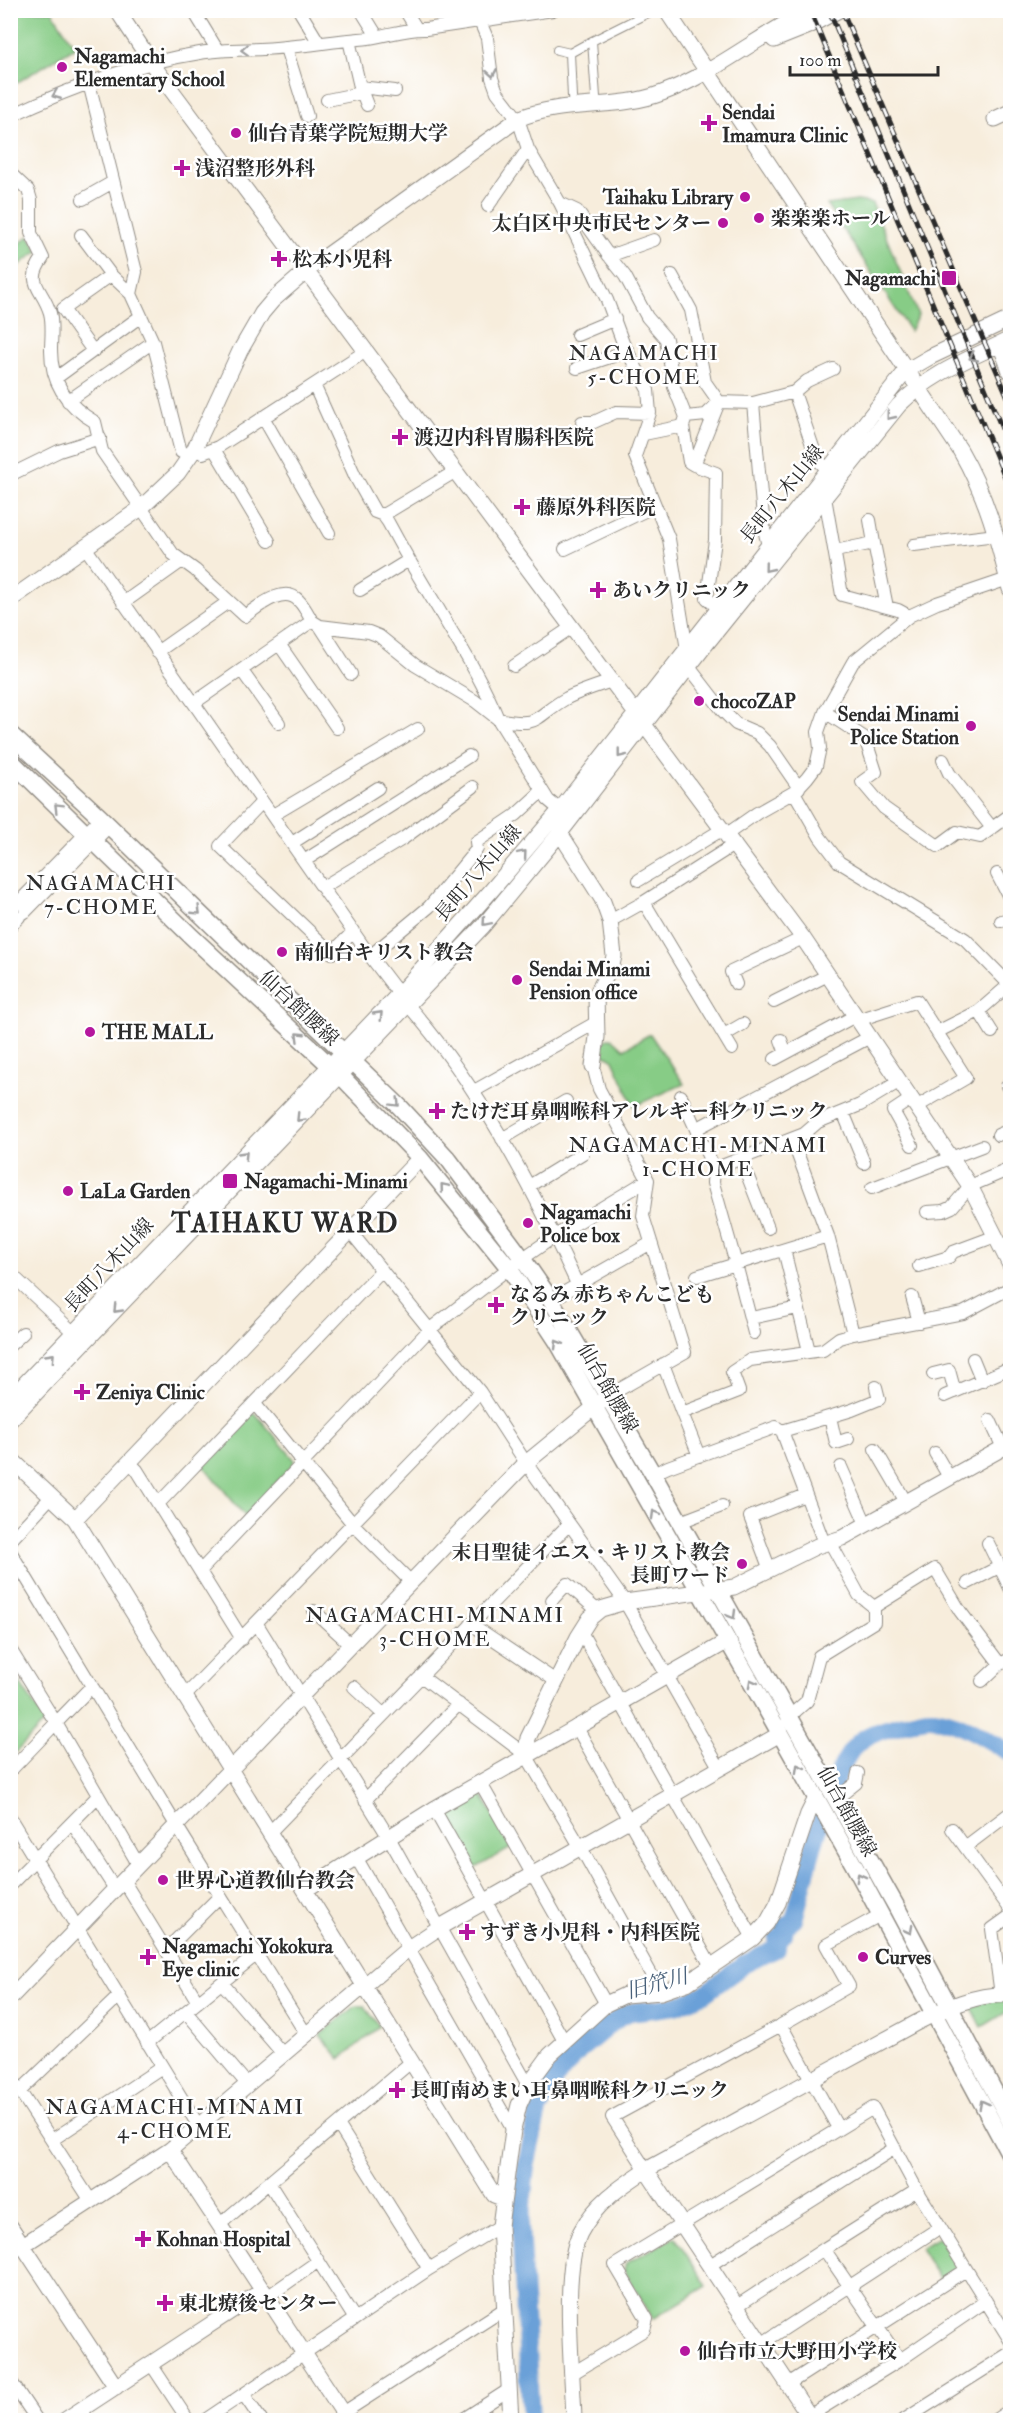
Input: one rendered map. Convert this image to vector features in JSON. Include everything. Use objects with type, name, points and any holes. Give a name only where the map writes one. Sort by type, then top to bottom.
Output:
[{"type":"main road","name":"仙台館腰線","points":[[10,734],[105,822],[396,1103],[449,1160],[515,1263],[880,1915],[1011,2121]]},
{"type":"main road","name":"仙台館腰線","points":[[10,760],[335,1071],[420,1158],[551,1300],[653,1474],[837,1802],[942,2010],[1011,2156]]},
{"type":"street","points":[[117,10],[151,63],[803,938],[970,1186],[1011,1265]]},
{"type":"street","points":[[193,10],[219,51]]},
{"type":"street","points":[[299,10],[319,43]]},
{"type":"street","points":[[361,10],[377,36]]},
{"type":"street","points":[[405,10],[416,28]]},
{"type":"street","points":[[10,116],[41,102],[151,63],[219,51],[286,48],[377,36],[416,28],[426,29],[477,16],[553,10]]},
{"type":"street","points":[[610,921],[644,902],[757,813],[796,790],[816,766],[820,748],[818,732],[825,712],[853,662],[909,616],[937,603],[1009,584],[990,510],[975,476],[666,10]]},
{"type":"street","points":[[10,600],[141,508],[171,481],[192,453],[253,328],[273,300],[306,271],[518,119],[536,111],[567,106],[606,106],[635,102],[663,93],[806,15],[839,10]]},
{"type":"street","points":[[557,50],[570,53],[650,12]]},
{"type":"street","points":[[477,16],[487,38],[492,78],[497,92],[518,119],[528,149],[560,203],[648,390],[650,413],[635,456],[669,539],[687,650]]},
{"type":"street","points":[[349,39],[360,90],[367,105]]},
{"type":"street","points":[[592,41],[596,97]]},
{"type":"street","points":[[286,48],[307,116]]},
{"type":"street","points":[[570,53],[572,97]]},
{"type":"street","points":[[89,84],[136,272],[130,294]]},
{"type":"street","points":[[327,100],[360,90],[395,91]]},
{"type":"street","points":[[995,119],[1011,112]]},
{"type":"street","points":[[488,206],[528,149]]},
{"type":"street","points":[[10,173],[28,190],[31,200],[31,233],[43,258],[35,269],[33,278],[50,314],[52,368],[68,401],[78,412],[95,422],[102,451],[173,554],[213,586],[245,616],[276,596],[290,595],[298,600],[351,674]]},
{"type":"street","points":[[83,199],[113,182]]},
{"type":"street","points":[[560,203],[578,211],[625,276],[646,317],[666,339],[674,387],[685,422],[689,462],[716,474],[715,540],[706,598],[719,609]]},
{"type":"street","points":[[81,235],[111,275],[130,294],[153,342],[181,452],[204,453],[214,449],[366,351]]},
{"type":"street","points":[[609,256],[654,240]]},
{"type":"street","points":[[93,351],[63,309],[111,275]]},
{"type":"street","points":[[672,275],[691,310],[705,382],[719,402]]},
{"type":"street","points":[[56,378],[141,316]]},
{"type":"street","points":[[577,335],[615,319]]},
{"type":"street","name":"長町八木山線","points":[[504,889],[560,810],[640,719],[687,650],[906,371],[1011,319]]},
{"type":"street","points":[[68,401],[153,342]]},
{"type":"street","points":[[10,1420],[403,999],[483,926],[504,889],[560,833],[640,719],[689,667],[899,405],[917,387],[951,366],[1005,342],[1011,371]]},
{"type":"street","points":[[577,368],[628,351]]},
{"type":"street","points":[[644,434],[706,415],[719,402],[753,403],[794,392],[807,381],[833,369]]},
{"type":"street","points":[[314,385],[356,478],[375,512],[383,515],[463,647],[498,719],[542,791],[548,800],[560,810]]},
{"type":"street","points":[[794,392],[817,459],[829,471]]},
{"type":"street","points":[[693,465],[719,402]]},
{"type":"street","points":[[753,403],[764,529],[768,546]]},
{"type":"street","points":[[582,422],[594,422],[616,412],[650,413]]},
{"type":"street","points":[[263,417],[329,533]]},
{"type":"street","points":[[10,475],[59,451],[100,438]]},
{"type":"street","points":[[214,449],[269,541]]},
{"type":"street","points":[[383,515],[456,471]]},
{"type":"street","points":[[825,497],[842,595],[887,607],[909,616]]},
{"type":"street","points":[[565,549],[655,506]]},
{"type":"street","points":[[870,520],[887,607]]},
{"type":"street","points":[[914,545],[996,535]]},
{"type":"street","points":[[835,551],[874,543]]},
{"type":"street","points":[[85,547],[370,956],[474,1091],[529,1186],[577,1284]]},
{"type":"street","points":[[360,590],[409,560]]},
{"type":"street","points":[[123,603],[182,561]]},
{"type":"street","points":[[157,652],[228,602]]},
{"type":"street","points":[[194,703],[279,644],[316,623],[369,632],[379,636],[415,665],[475,701],[498,719],[520,724],[533,722],[566,699],[612,681]]},
{"type":"street","points":[[514,666],[572,627]]},
{"type":"street","points":[[279,644],[337,728]]},
{"type":"street","points":[[689,667],[729,718],[736,724],[757,733],[770,746],[820,837],[839,862],[965,939],[1010,985],[979,1011],[937,1032]]},
{"type":"street","points":[[242,671],[279,723]]},
{"type":"street","points":[[825,712],[865,738],[876,772],[862,782],[884,808],[938,846],[957,832],[980,837],[1011,815]]},
{"type":"street","points":[[273,815],[418,729]]},
{"type":"street","points":[[304,861],[469,756]]},
{"type":"street","points":[[943,760],[949,773],[992,828]]},
{"type":"street","points":[[323,887],[404,838],[473,787]]},
{"type":"street","points":[[292,843],[378,788]]},
{"type":"street","points":[[370,956],[429,907],[477,849],[476,842],[516,815],[542,791]]},
{"type":"street","points":[[262,802],[220,846],[332,952],[354,931]]},
{"type":"street","points":[[16,913],[105,822]]},
{"type":"street","points":[[10,1998],[526,1463],[608,1396],[686,1352],[643,1216],[648,1180],[599,1089],[593,1066],[598,990],[608,974],[614,956],[610,921],[598,891],[560,833]]},
{"type":"street","points":[[639,880],[729,836]]},
{"type":"street","points":[[997,874],[1011,899]]},
{"type":"street","points":[[644,902],[732,1049]]},
{"type":"street","points":[[736,984],[731,972],[803,938]]},
{"type":"street","points":[[774,1002],[828,975]]},
{"type":"street","points":[[781,1040],[780,1056],[857,1018],[914,996],[966,1078],[892,1111],[912,1145]]},
{"type":"street","points":[[979,1011],[992,1032]]},
{"type":"street","points":[[474,1091],[597,1022]]},
{"type":"street","points":[[724,1035],[743,1024]]},
{"type":"street","points":[[696,1129],[870,1037]]},
{"type":"street","name":"長町八木山線","points":[[11,1396],[335,1071]]},
{"type":"street","points":[[714,1169],[804,1134],[818,1122],[860,1105],[900,1081]]},
{"type":"street","points":[[681,1096],[714,1169],[713,1183],[754,1334]]},
{"type":"street","points":[[502,1139],[566,1101]]},
{"type":"street","points":[[843,1112],[864,1163]]},
{"type":"street","points":[[792,1139],[828,1236],[853,1334]]},
{"type":"street","points":[[872,1188],[982,1146]]},
{"type":"street","points":[[529,1186],[583,1154]]},
{"type":"street","points":[[75,1519],[420,1158]]},
{"type":"street","points":[[741,1159],[768,1228]]},
{"type":"street","points":[[927,1212],[943,1211],[952,1207],[970,1186],[1011,1169]]},
{"type":"street","points":[[200,1571],[430,1329],[515,1263],[648,1180]]},
{"type":"street","points":[[350,1231],[480,1392],[526,1463],[625,1602],[720,1769]]},
{"type":"street","points":[[697,1276],[828,1236]]},
{"type":"street","points":[[920,1266],[949,1257],[953,1252],[996,1236]]},
{"type":"street","points":[[551,1300],[651,1243]]},
{"type":"street","points":[[784,1250],[809,1351]]},
{"type":"street","points":[[158,1504],[382,1270]]},
{"type":"street","points":[[10,1273],[74,1333]]},
{"type":"street","points":[[682,1413],[739,1391],[732,1372],[750,1360],[823,1350],[839,1338],[853,1334],[963,1314],[1011,1288]]},
{"type":"street","points":[[912,1297],[919,1322]]},
{"type":"street","points":[[751,1318],[798,1308]]},
{"type":"street","points":[[10,1345],[22,1333]]},
{"type":"street","points":[[973,1359],[982,1381]]},
{"type":"street","points":[[663,1364],[699,1456]]},
{"type":"street","points":[[933,1374],[949,1370],[950,1394],[1011,1368]]},
{"type":"street","points":[[782,1431],[879,1399],[876,1388]]},
{"type":"street","points":[[185,1696],[480,1392]]},
{"type":"street","points":[[255,1404],[353,1524],[410,1581]]},
{"type":"street","points":[[830,1417],[836,1443],[848,1439]]},
{"type":"street","points":[[526,1755],[528,1738],[556,1681],[581,1632],[590,1618],[598,1611],[609,1605],[625,1602],[734,1587],[866,1524],[1007,1446],[990,1420]]},
{"type":"street","points":[[23,2245],[170,2150],[410,1947],[532,1874],[780,1734],[790,1716],[807,1701],[819,1656],[874,1622],[874,1607],[860,1595],[827,1543],[805,1496],[782,1431],[776,1427],[653,1474]]},
{"type":"street","points":[[875,1449],[906,1502]]},
{"type":"street","points":[[935,1453],[949,1477]]},
{"type":"street","points":[[10,1458],[75,1519],[363,1987],[494,2195],[502,2198]]},
{"type":"street","points":[[129,1462],[158,1504],[242,1639]]},
{"type":"street","points":[[841,1467],[866,1524]]},
{"type":"street","points":[[770,1570],[750,1517],[805,1496]]},
{"type":"street","points":[[10,1541],[51,1497]]},
{"type":"street","points":[[680,1522],[722,1506]]},
{"type":"street","points":[[269,1833],[569,1524]]},
{"type":"street","points":[[988,1543],[1011,1588]]},
{"type":"street","points":[[10,1551],[306,2034]]},
{"type":"street","points":[[968,1583],[999,1567]]},
{"type":"street","points":[[874,1607],[935,1569],[960,1611],[1005,1662],[982,1681]]},
{"type":"street","points":[[552,1600],[567,1584],[598,1611]]},
{"type":"street","points":[[314,1611],[350,1644]]},
{"type":"street","points":[[257,1624],[388,1836],[528,2085]]},
{"type":"street","points":[[471,1624],[556,1681]]},
{"type":"street","points":[[581,1632],[753,1938]]},
{"type":"street","points":[[305,1890],[388,1836],[576,1726],[728,1641]]},
{"type":"street","points":[[10,1649],[138,1864]]},
{"type":"street","points":[[421,1676],[526,1755],[661,1992]]},
{"type":"street","points":[[10,1771],[92,1686]]},
{"type":"street","points":[[354,1687],[383,1714]]},
{"type":"street","points":[[365,1800],[459,1704]]},
{"type":"street","points":[[576,1726],[711,1966]]},
{"type":"street","points":[[837,1802],[856,1783],[858,1773]]},
{"type":"street","points":[[480,1782],[606,2004]]},
{"type":"street","points":[[10,1885],[98,1796]]},
{"type":"street","points":[[511,2421],[500,2226],[513,2130],[519,2105],[528,2085],[564,2041],[606,2004],[625,1995],[661,1992],[687,1983],[753,1938],[767,1923],[778,1903],[808,1814],[817,1800]]},
{"type":"street","points":[[434,1809],[564,2041]]},
{"type":"street","points":[[965,1847],[1011,1813]]},
{"type":"street","points":[[10,1818],[198,2126]]},
{"type":"street","points":[[72,1823],[166,1950],[198,2002]]},
{"type":"street","points":[[952,1829],[1011,1909]]},
{"type":"street","points":[[356,1857],[410,1947],[513,2130]]},
{"type":"street","points":[[166,1950],[220,1896]]},
{"type":"street","points":[[880,1915],[826,1945],[849,1986],[612,2117],[811,2418],[986,2301]]},
{"type":"street","points":[[574,2421],[570,2298],[573,2254],[580,2233],[592,2214],[609,2195],[646,2170],[942,2010],[976,1998],[1006,1995],[992,1929],[1011,1916]]},
{"type":"street","points":[[147,2043],[257,1954]]},
{"type":"street","points":[[222,1983],[283,2054]]},
{"type":"street","points":[[20,2091],[118,1996]]},
{"type":"street","points":[[186,2012],[247,2084]]},
{"type":"street","points":[[781,2025],[838,2128]]},
{"type":"street","points":[[219,2226],[339,2126],[411,2062]]},
{"type":"street","points":[[52,2140],[162,2067]]},
{"type":"street","points":[[10,2076],[91,2200]]},
{"type":"street","points":[[573,2373],[644,2330],[647,2319],[615,2265],[873,2108],[939,2228],[1011,2340]]},
{"type":"street","points":[[339,2126],[429,2269]]},
{"type":"street","points":[[710,2265],[895,2148]]},
{"type":"street","points":[[170,2150],[346,2417],[506,2308]]},
{"type":"street","points":[[269,2183],[355,2319]]},
{"type":"street","points":[[737,2306],[917,2190]]},
{"type":"street","points":[[10,2226],[116,2387]]},
{"type":"street","points":[[204,2421],[429,2269],[500,2226]]},
{"type":"street","points":[[761,2344],[939,2228]]},
{"type":"street","points":[[824,2249],[900,2360]]},
{"type":"street","points":[[65,2421],[84,2415],[116,2387],[151,2364],[317,2262]]},
{"type":"street","points":[[788,2384],[966,2270]]},
{"type":"street","points":[[904,2421],[1011,2353]]},
{"type":"street","points":[[151,2364],[188,2421]]},
{"type":"street","points":[[10,2380],[37,2421]]},
{"type":"street","points":[[462,2421],[510,2389]]},
{"type":"street","points":[[244,2395],[261,2421]]},
{"type":"street","points":[[995,2421],[1011,2410]]},
{"type":"green space","points":[[11,10],[52,11],[75,47],[13,85],[10,81]]},
{"type":"green space","points":[[857,201],[872,203],[918,315],[910,331],[827,205]]},
{"type":"green space","points":[[29,236],[38,251],[11,271],[11,250]]},
{"type":"green space","points":[[650,1034],[684,1084],[634,1106],[613,1060],[600,1053],[604,1040],[612,1038],[624,1049]]},
{"type":"green space","points":[[251,1414],[256,1414],[294,1459],[294,1463],[245,1516],[203,1465]]},
{"type":"green space","points":[[11,1670],[44,1720],[43,1724],[13,1755],[10,1755]]},
{"type":"green space","points":[[480,1792],[513,1847],[474,1869],[443,1814]]},
{"type":"green space","points":[[991,2000],[1010,2001],[1010,2010],[982,2027],[971,2006]]},
{"type":"green space","points":[[356,2006],[365,2006],[379,2027],[340,2059],[320,2035]]},
{"type":"green space","points":[[675,2237],[707,2286],[653,2319],[624,2270],[626,2263]]},
{"type":"green space","points":[[937,2238],[942,2239],[960,2268],[940,2280],[920,2248]]},
{"type":"waterway","name":"旧笊川","points":[[531,2420],[520,2225],[526,2166],[538,2111],[552,2082],[582,2048],[619,2017],[630,2012],[675,2006],[704,1994],[743,1965],[777,1948],[777,1940],[784,1934],[785,1926],[794,1920],[819,1826],[837,1776],[847,1757],[863,1739],[910,1722],[935,1718],[967,1728],[1010,1753]]},
{"type":"railway","points":[[810,10],[1010,489]]},
{"type":"railway","points":[[829,10],[1010,448]]},
{"type":"railway","points":[[842,10],[1010,402]]},
{"type":"place","name":"Nagamachi Elementary School","points":[[62,67]]},
{"type":"place","name":"Sendai Imamura Clinic","points":[[709,123]]},
{"type":"place","name":"仙台青葉学院短期大学","points":[[236,133]]},
{"type":"place","name":"浅沼整形外科","points":[[182,168]]},
{"type":"place","name":"Taihaku Library","points":[[745,197]]},
{"type":"place","name":"楽楽楽ホール","points":[[759,218]]},
{"type":"place","name":"太白区中央市民センター","points":[[723,223]]},
{"type":"place","name":"松本小児科","points":[[279,259]]},
{"type":"place","name":"Nagamachi","points":[[949,278]]},
{"type":"place","name":"渡辺内科胃腸科医院","points":[[400,437]]},
{"type":"place","name":"藤原外科医院","points":[[522,507]]},
{"type":"place","name":"あいクリニック","points":[[598,590]]},
{"type":"place","name":"chocoZAP","points":[[699,701]]},
{"type":"place","name":"Sendai Minami Police Station","points":[[971,726]]},
{"type":"place","name":"南仙台キリスト教会","points":[[282,952]]},
{"type":"place","name":"Sendai Minami Pension office","points":[[517,980]]},
{"type":"place","name":"THE MALL","points":[[90,1032]]},
{"type":"place","name":"たけだ耳鼻咽喉科アレルギー科クリニック","points":[[437,1111]]},
{"type":"place","name":"Nagamachi-Minami","points":[[230,1181]]},
{"type":"place","name":"LaLa Garden","points":[[68,1191]]},
{"type":"place","name":"Nagamachi Police box","points":[[528,1223]]},
{"type":"place","name":"なるみ 赤ちゃんこども クリニック","points":[[496,1305]]},
{"type":"place","name":"Zeniya Clinic","points":[[82,1392]]},
{"type":"place","name":"末日聖徒イエス・キリスト教会 長町ワード","points":[[742,1564]]},
{"type":"place","name":"世界心道教仙台教会","points":[[163,1880]]},
{"type":"place","name":"すずき小児科・内科医院","points":[[467,1932]]},
{"type":"place","name":"Nagamachi Yokokura Eye clinic","points":[[148,1957]]},
{"type":"place","name":"Curves","points":[[863,1957]]},
{"type":"place","name":"長町南めまい耳鼻咽喉科クリニック","points":[[397,2090]]},
{"type":"place","name":"Kohnan Hospital","points":[[143,2239]]},
{"type":"place","name":"東北療後センター","points":[[165,2303]]},
{"type":"place","name":"仙台市立大野田小学校","points":[[685,2351]]},
{"type":"district","name":"NAGAMACHI 5-CHOME","points":[[644,365]]},
{"type":"district","name":"NAGAMACHI 7-CHOME","points":[[101,895]]},
{"type":"district","name":"NAGAMACHI-MINAMI 1-CHOME","points":[[698,1157]]},
{"type":"district","name":"TAIHAKU WARD","points":[[285,1224]]},
{"type":"district","name":"NAGAMACHI-MINAMI 3-CHOME","points":[[435,1627]]},
{"type":"district","name":"NAGAMACHI-MINAMI 4-CHOME","points":[[175,2119]]}]
